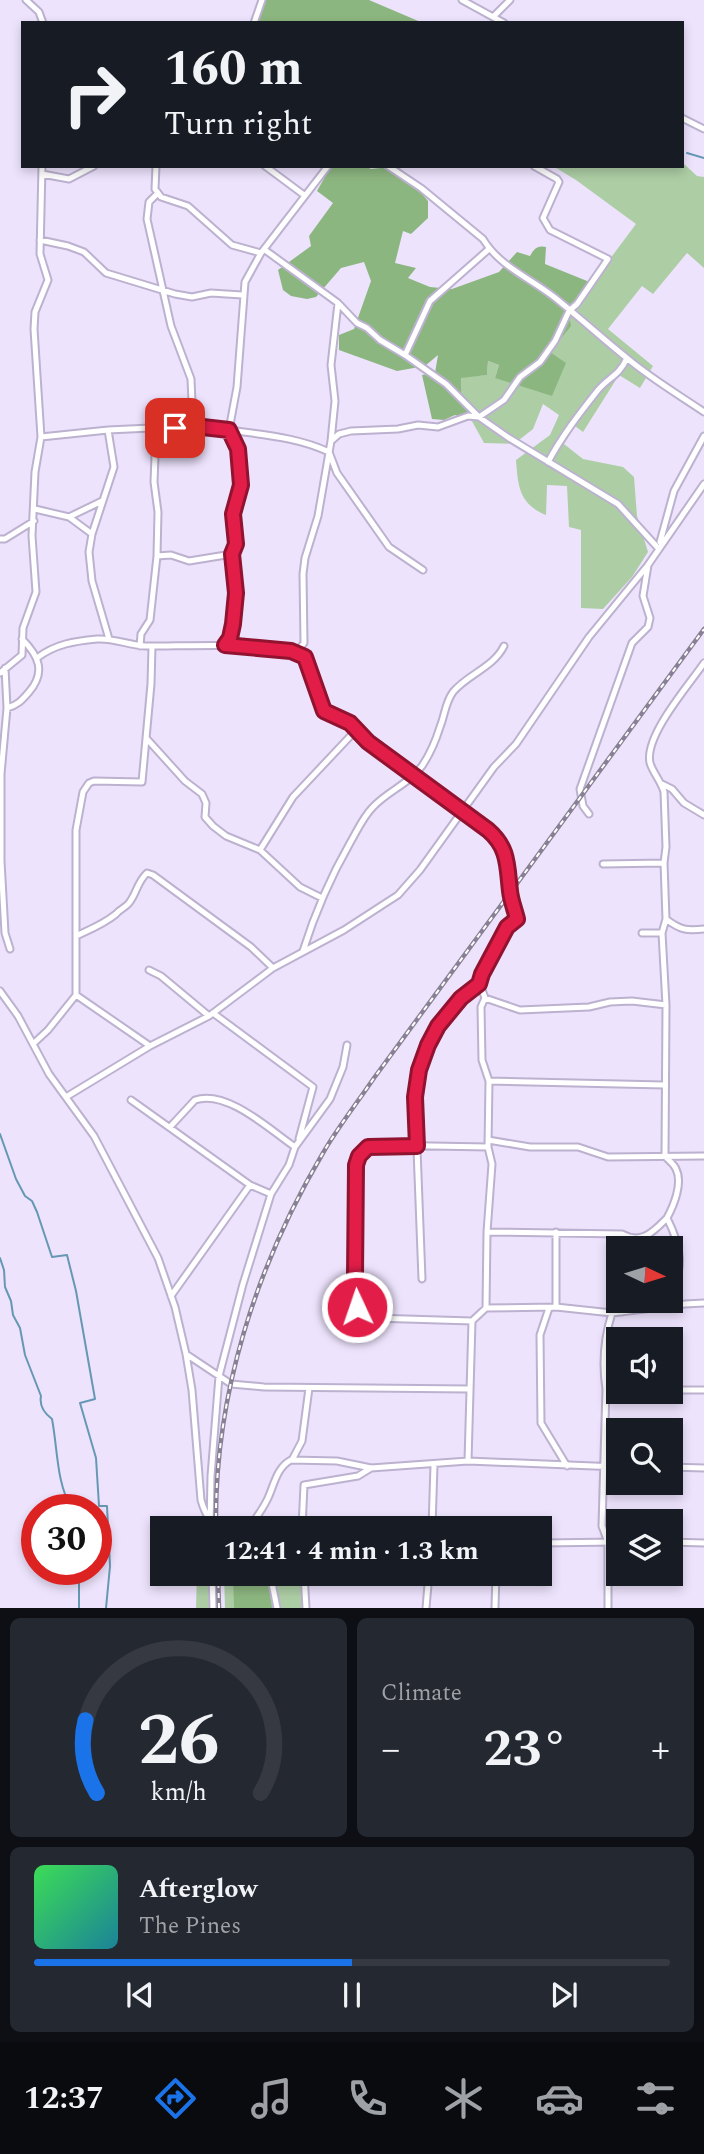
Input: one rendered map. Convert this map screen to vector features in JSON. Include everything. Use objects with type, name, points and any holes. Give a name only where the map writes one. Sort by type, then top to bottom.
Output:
[{"type":"street","points":[[26,0],[39,12],[42,21]]},
{"type":"street","points":[[255,21],[262,0]]},
{"type":"street","points":[[462,0],[473,3],[501,21]]},
{"type":"street","points":[[494,17],[510,0]]},
{"type":"street","points":[[684,119],[704,129]]},
{"type":"street","points":[[10,950],[5,933],[1,890],[1,753],[7,708],[2,670],[20,658],[23,628],[36,592],[33,567],[35,472],[41,437],[34,329],[36,312],[48,280],[40,254],[43,168]]},
{"type":"street","points":[[42,174],[69,179],[90,168]]},
{"type":"street","points":[[156,168],[157,194],[149,202],[147,219],[171,326],[191,379],[194,426]]},
{"type":"street","points":[[268,168],[304,195]]},
{"type":"street","points":[[225,645],[230,638],[235,603],[232,554],[236,544],[233,514],[241,485],[238,449],[229,430],[237,387],[242,295],[250,270],[326,168]]},
{"type":"street","points":[[391,168],[421,188],[520,275],[555,298],[606,338],[626,358],[704,412]]},
{"type":"street","points":[[331,442],[351,430],[398,429],[418,425],[438,427],[468,416],[479,417],[504,400],[520,377],[540,362],[555,341],[569,311],[577,304],[608,259],[550,230],[545,224],[543,218],[559,182],[538,168]]},
{"type":"street","points":[[157,194],[188,206],[232,245],[263,251],[338,303],[357,323],[446,384],[479,417],[618,505],[658,548]]},
{"type":"street","points":[[40,240],[84,252],[106,274],[192,297],[211,293],[242,295]]},
{"type":"street","points":[[405,355],[430,302],[489,249]]},
{"type":"street","points":[[338,303],[331,365],[335,401],[331,442],[318,516],[305,558],[305,657],[324,711],[358,729],[368,742],[488,830],[500,845],[509,867],[510,893],[517,919],[507,927],[479,984],[461,998],[438,1026],[423,1057],[415,1097],[422,1279]]},
{"type":"street","points":[[548,462],[562,435],[600,387],[618,373],[626,358]]},
{"type":"street","points":[[41,437],[108,430],[156,430],[194,426],[288,438],[313,444],[329,452],[337,473],[389,547],[423,570]]},
{"type":"street","points":[[108,430],[114,467],[92,534],[89,564],[98,607],[109,639]]},
{"type":"street","points":[[140,646],[141,634],[150,620],[157,556],[158,512],[154,482],[156,430]]},
{"type":"street","points":[[658,548],[674,491],[704,436]]},
{"type":"street","points":[[66,1097],[150,1046],[211,1015],[273,968],[344,930],[398,895],[420,870],[494,767],[516,744],[589,637],[648,565],[704,484]]},
{"type":"street","points":[[69,517],[102,501]]},
{"type":"street","points":[[35,509],[69,517],[92,534]]},
{"type":"street","points":[[0,539],[5,539],[34,522]]},
{"type":"street","points":[[157,556],[171,555],[189,561],[232,554]]},
{"type":"street","points":[[589,814],[583,806],[580,789],[632,643],[648,626],[650,618],[643,596],[648,565]]},
{"type":"street","points":[[7,708],[21,702],[38,677],[37,659],[22,639]]},
{"type":"street","points":[[37,659],[47,650],[62,644],[109,639],[140,646],[225,645],[291,651],[305,657]]},
{"type":"street","points":[[291,651],[300,648],[304,643]]},
{"type":"street","points":[[33,1044],[76,995],[75,830],[83,792],[89,783],[94,781],[142,782],[152,646]]},
{"type":"street","points":[[303,951],[321,898],[336,867],[373,807],[414,776],[433,746],[451,695],[463,681],[499,656],[504,646]]},
{"type":"street","points":[[487,1233],[622,1234],[630,1239],[640,1239],[653,1232],[674,1205],[678,1185],[677,1170],[665,1156],[666,1005],[662,933],[666,919],[666,847],[662,784],[650,762],[650,747],[657,732],[704,663]]},
{"type":"street","points":[[260,850],[293,797],[358,729]]},
{"type":"street","points":[[147,739],[186,781],[202,794],[206,803],[205,817],[209,822],[226,836],[260,850],[300,887],[321,898]]},
{"type":"street","points":[[662,784],[672,789],[684,803],[704,815]]},
{"type":"street","points":[[603,864],[664,863]]},
{"type":"street","points":[[76,936],[111,920],[130,902],[141,878],[147,873],[251,947],[273,968]]},
{"type":"street","points":[[666,919],[679,929],[704,929]]},
{"type":"street","points":[[642,933],[662,933]]},
{"type":"street","points":[[149,970],[313,1087],[289,1165],[271,1194],[243,1284],[219,1376],[210,1516]]},
{"type":"street","points":[[479,984],[485,998],[481,1007],[482,1060],[489,1081],[488,1147],[492,1164],[487,1233],[486,1308]]},
{"type":"street","points":[[0,991],[49,1074],[94,1136],[158,1258],[186,1354],[192,1390],[201,1500],[207,1516]]},
{"type":"street","points":[[76,995],[150,1046]]},
{"type":"street","points":[[485,998],[520,1010],[590,1007],[610,1002],[632,1001],[666,1005]]},
{"type":"street","points":[[296,1145],[334,1091],[343,1067],[347,1045]]},
{"type":"street","points":[[489,1081],[664,1085]]},
{"type":"street","points":[[170,1127],[195,1100],[220,1099],[243,1110],[296,1145]]},
{"type":"street","points":[[131,1100],[250,1185],[271,1194]]},
{"type":"street","points":[[488,1140],[530,1147],[578,1147],[608,1157],[704,1156]]},
{"type":"street","points":[[488,1147],[375,1145],[368,1147],[359,1156],[355,1177],[357,1307],[366,1316],[373,1318],[472,1321],[486,1308],[553,1308],[606,1312]]},
{"type":"street","points":[[171,1296],[250,1185]]},
{"type":"street","points":[[667,1217],[674,1236]]},
{"type":"street","points":[[556,1233],[553,1308],[540,1335],[541,1423],[568,1466]]},
{"type":"street","points":[[683,1302],[704,1303]]},
{"type":"street","points":[[609,1327],[612,1313]]},
{"type":"street","points":[[468,1461],[472,1321]]},
{"type":"street","points":[[606,1338],[602,1526],[606,1537]]},
{"type":"street","points":[[186,1354],[231,1384],[309,1388],[470,1389]]},
{"type":"street","points":[[292,1460],[302,1441],[309,1388]]},
{"type":"street","points":[[683,1390],[704,1390]]},
{"type":"street","points":[[257,1516],[267,1500],[277,1474],[287,1460],[337,1461],[371,1468],[468,1461],[605,1467]]},
{"type":"street","points":[[432,1516],[434,1465]]},
{"type":"street","points":[[303,1516],[304,1485],[358,1476],[371,1468]]},
{"type":"street","points":[[683,1468],[704,1468]]},
{"type":"street","points":[[552,1543],[606,1542]]},
{"type":"street","points":[[683,1542],[704,1542]]},
{"type":"street","points":[[212,1586],[213,1608]]},
{"type":"street","points":[[273,1586],[277,1608]]},
{"type":"street","points":[[305,1586],[306,1608]]},
{"type":"street","points":[[426,1608],[428,1586]]},
{"type":"street","points":[[495,1586],[495,1608]]},
{"type":"street","points":[[608,1586],[608,1608]]},
{"type":"green space","points":[[262,0],[369,0],[418,21],[257,21]]},
{"type":"green space","points":[[684,164],[697,176],[704,177],[704,268],[687,253],[653,294],[642,286],[608,329],[653,366],[640,388],[619,375],[583,432],[575,426],[564,444],[583,459],[623,467],[634,477],[637,516],[648,552],[632,577],[603,609],[581,608],[581,530],[569,527],[567,486],[547,485],[546,515],[525,500],[518,478],[516,460],[550,435],[559,415],[543,404],[533,429],[514,444],[484,443],[462,403],[461,377],[487,375],[488,361],[499,365],[495,378],[549,353],[568,315],[636,224],[556,168],[684,168]]},
{"type":"green space","points":[[330,168],[400,168],[428,201],[428,218],[411,234],[403,231],[395,263],[416,268],[408,278],[430,287],[452,289],[499,272],[517,252],[530,256],[540,247],[546,247],[545,264],[592,283],[569,315],[571,326],[550,352],[566,363],[552,396],[495,378],[499,365],[488,361],[487,375],[461,378],[462,403],[473,421],[455,415],[444,420],[432,419],[422,375],[435,373],[438,355],[425,366],[397,371],[339,350],[339,335],[354,329],[371,281],[364,262],[341,268],[316,297],[307,299],[291,296],[283,290],[278,270],[311,246],[309,236],[333,203],[317,191]]},
{"type":"green space","points":[[197,1586],[209,1586],[210,1608],[196,1608]]},
{"type":"green space","points":[[224,1586],[300,1586],[304,1591],[304,1608],[225,1608]]},
{"type":"green space","points":[[233,1586],[269,1586],[272,1608],[234,1608]]},
{"type":"waterway","points":[[687,153],[704,158]]},
{"type":"waterway","points":[[0,1134],[16,1179],[37,1212],[52,1257],[67,1255],[76,1291],[95,1399],[80,1403],[96,1458],[99,1506],[107,1506],[110,1566],[106,1608]]},
{"type":"waterway","points":[[0,1258],[5,1287],[13,1315],[20,1328],[25,1355],[41,1396],[41,1406],[52,1419],[60,1477],[65,1494]]},
{"type":"waterway","points":[[79,1585],[79,1608]]},
{"type":"railway","points":[[216,1516],[222,1430],[231,1381],[259,1287],[299,1196],[329,1143],[374,1078],[704,629]]},
{"type":"railway","points":[[218,1586],[219,1608]]},
{"type":"route","points":[[175,428],[194,426],[229,430],[238,449],[241,485],[233,514],[236,544],[232,554],[236,593],[233,624],[230,638],[225,645],[300,653],[312,672],[324,711],[350,723],[368,742],[488,830],[495,836],[509,867],[510,893],[517,919],[507,927],[479,984],[461,998],[438,1026],[428,1045],[419,1070],[415,1097],[417,1146],[375,1145],[368,1147],[359,1156],[355,1177],[357,1307]]}]
